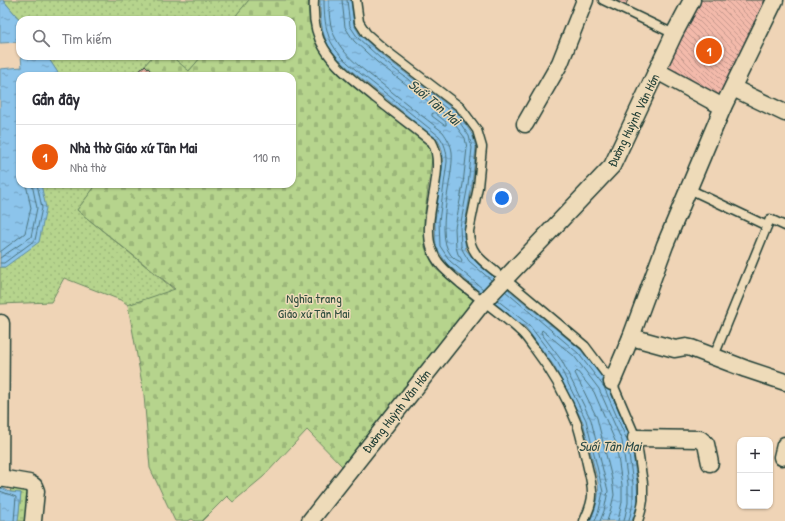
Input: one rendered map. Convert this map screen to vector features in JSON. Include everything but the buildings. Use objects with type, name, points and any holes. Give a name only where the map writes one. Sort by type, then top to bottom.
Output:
[{"type":"street","points":[[525,124],[560,62],[585,0]]},
{"type":"street","name":"Đường Huỳnh Văn Hớn","points":[[310,521],[483,302],[500,275],[612,166],[674,34],[692,0]]},
{"type":"street","points":[[612,382],[631,337],[665,245],[723,107],[775,0]]},
{"type":"street","points":[[657,71],[723,107]]},
{"type":"street","points":[[733,88],[785,113]]},
{"type":"street","points":[[1,323],[0,478],[29,483],[34,486],[36,491],[33,521]]},
{"type":"street","points":[[631,337],[675,349],[686,347],[691,348],[785,382]]},
{"type":"street","points":[[636,438],[700,439],[706,444],[710,463]]},
{"type":"lane","points":[[314,0],[314,11],[319,37],[323,47],[330,56],[351,78],[432,142],[437,155],[429,220],[431,250],[443,268],[483,302],[522,332],[549,368],[577,425],[592,483],[593,494],[584,521]]},
{"type":"lane","points":[[356,0],[359,22],[366,33],[384,49],[460,107],[477,130],[482,147],[478,186],[469,231],[471,246],[476,255],[585,346],[612,382],[636,438],[643,483],[643,500],[638,521]]},
{"type":"lane","points":[[603,0],[674,34]]},
{"type":"lane","points":[[689,189],[767,226]]},
{"type":"lane","points":[[714,356],[770,220],[785,226]]},
{"type":"green space","points":[[3,0],[249,0],[235,16],[17,16]]},
{"type":"green space","name":"Nghĩa trang Giáo xứ Tân Mai","points":[[249,0],[309,0],[309,17],[312,33],[326,59],[347,81],[427,145],[431,150],[432,159],[424,219],[425,247],[436,269],[475,302],[344,468],[307,430],[263,477],[233,502],[227,496],[202,521],[195,521],[192,519],[188,521],[175,521],[150,468],[144,395],[128,305],[175,289],[77,210],[94,188],[296,188],[296,72],[139,72],[149,60],[176,60],[189,71],[199,60],[296,60],[296,16],[235,16]]},
{"type":"green space","points":[[50,60],[149,60],[139,72],[57,72]]},
{"type":"green space","points":[[176,60],[199,60],[189,71]]},
{"type":"green space","points":[[39,188],[94,188],[77,210],[175,290],[128,305],[123,301],[64,278],[51,302],[0,304],[0,267],[5,267]]},
{"type":"green space","points":[[12,486],[26,487],[30,495],[26,521],[18,521],[21,493],[10,492]]},
{"type":"water","points":[[0,0],[3,0],[17,16],[16,42],[0,43]]},
{"type":"water","name":"Suối Tân Mai","points":[[320,0],[351,0],[354,25],[360,35],[382,55],[457,112],[472,134],[476,147],[472,185],[464,228],[466,250],[478,264],[581,350],[607,384],[631,439],[638,503],[632,521],[590,521],[597,502],[598,482],[583,422],[554,366],[526,328],[482,294],[447,264],[436,247],[435,221],[443,161],[442,150],[439,142],[352,71],[333,52],[328,45],[322,29]]},
{"type":"water","points":[[21,60],[50,60],[57,72],[16,72],[16,188],[42,188],[46,208],[39,242],[5,267],[0,267],[0,69],[22,67]]},
{"type":"water","points":[[0,487],[10,492],[21,493],[18,521],[0,521]]},
{"type":"place","name":"Nhà thờ Giáo xứ Tân Mai","points":[[709,51]]}]
